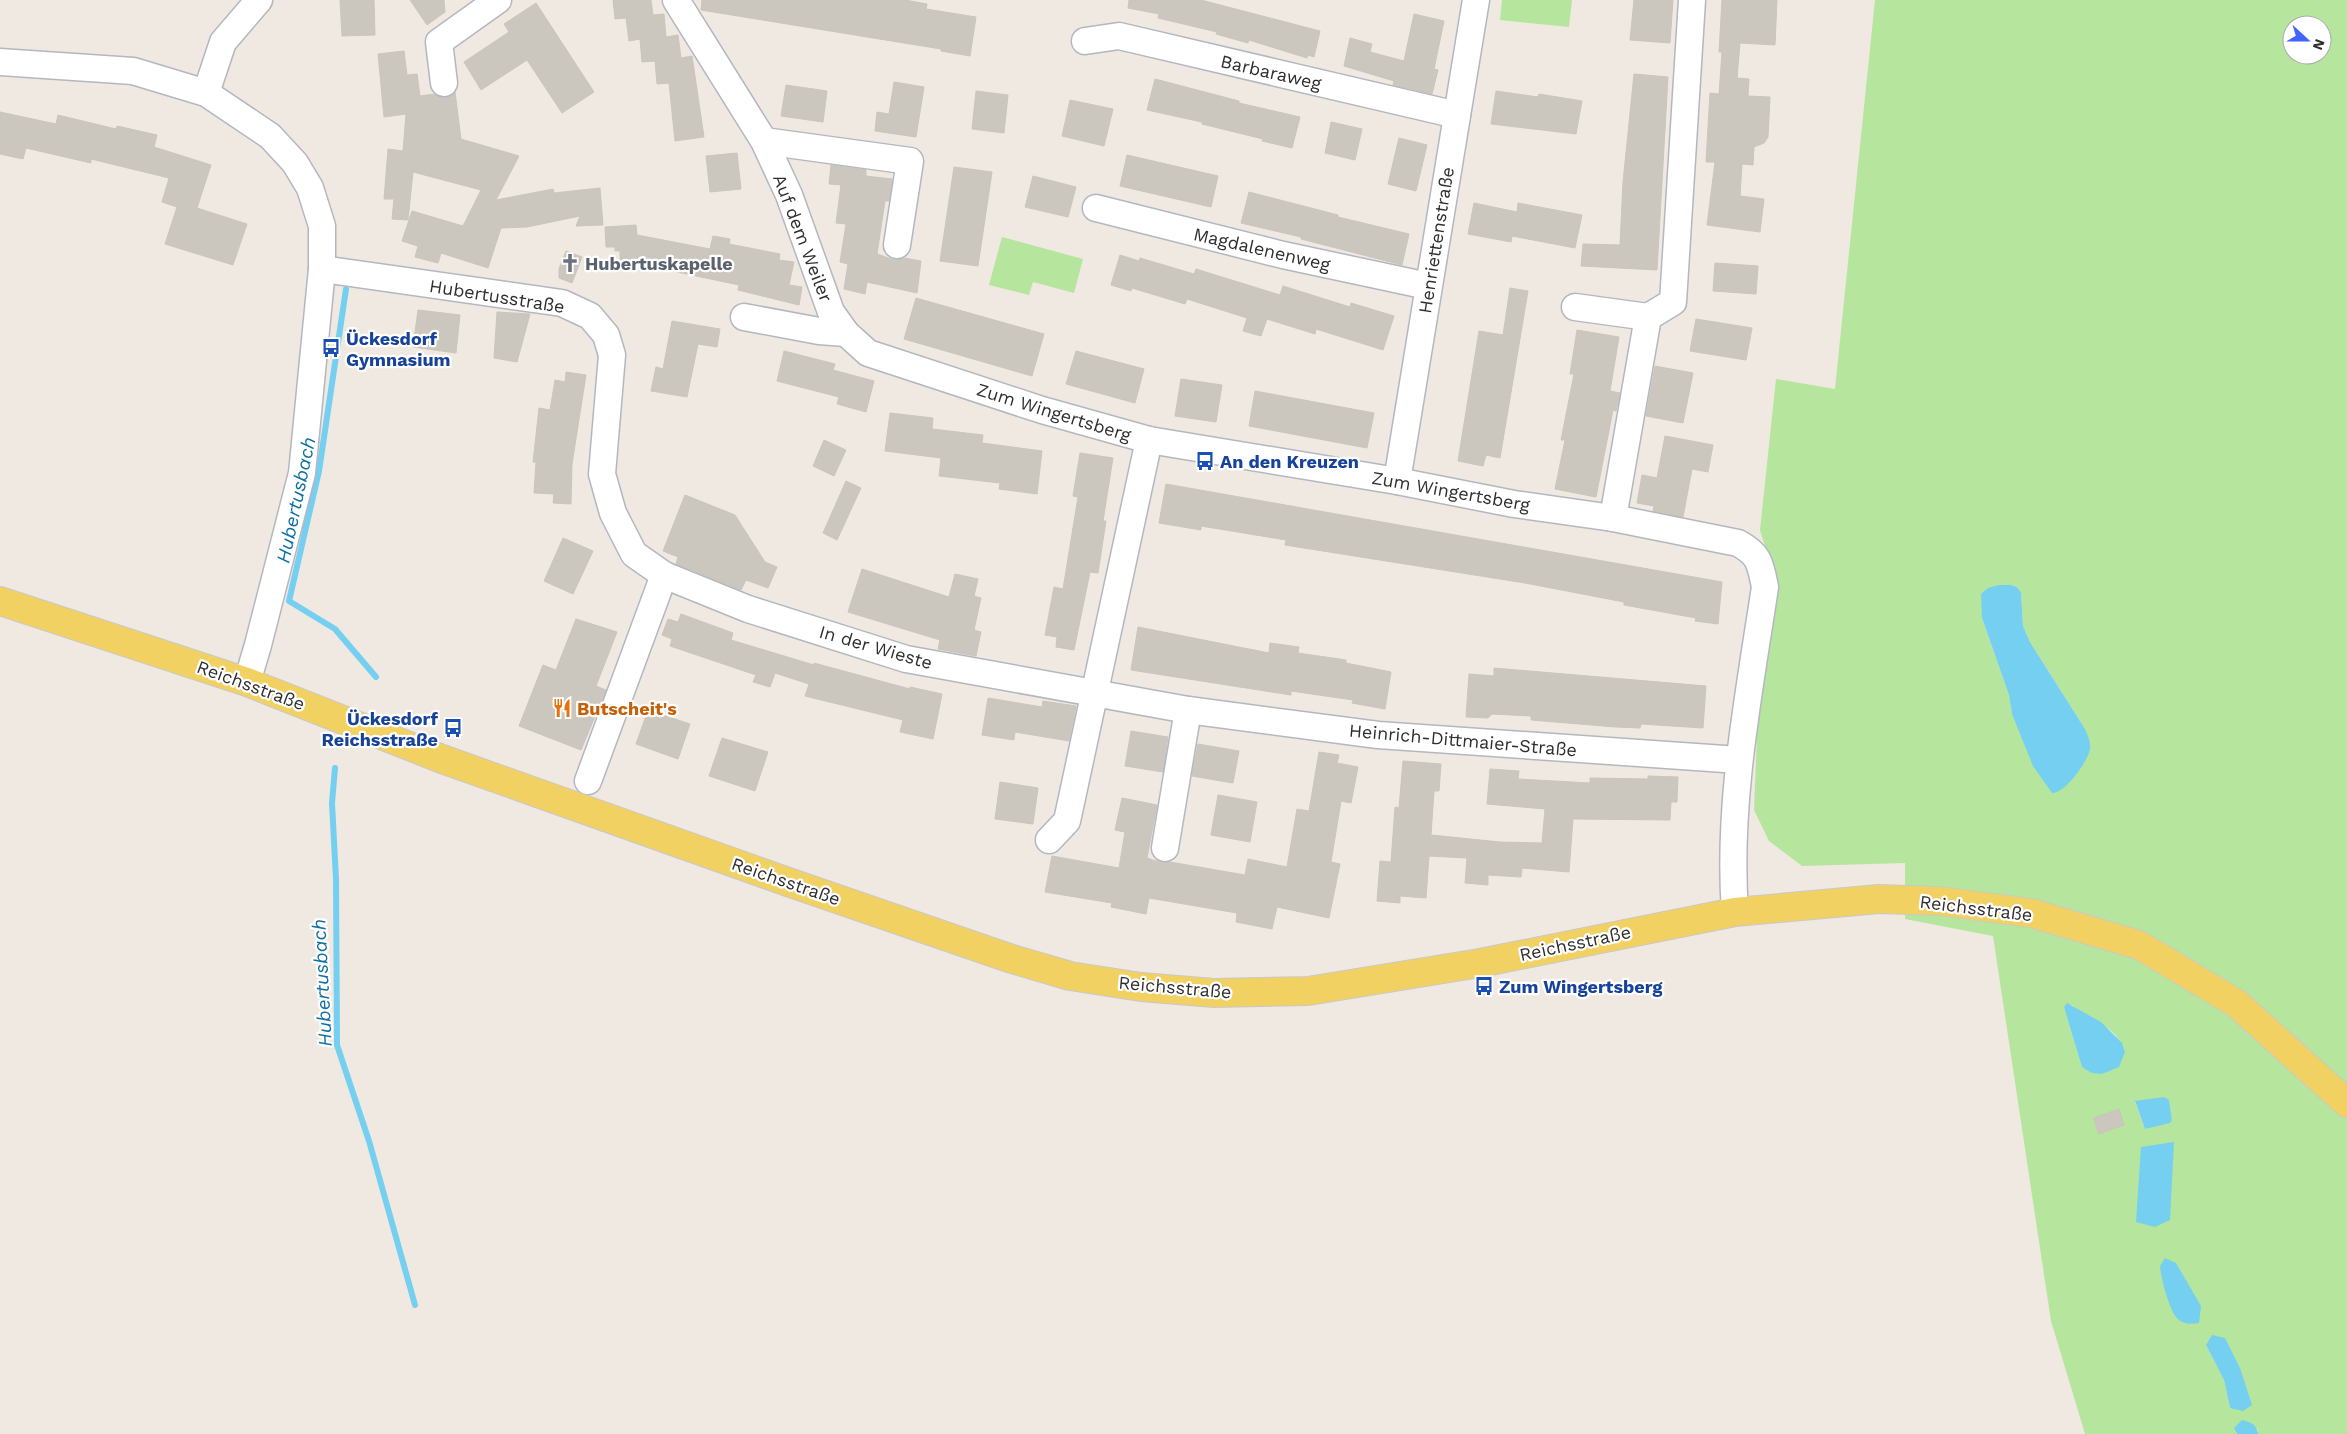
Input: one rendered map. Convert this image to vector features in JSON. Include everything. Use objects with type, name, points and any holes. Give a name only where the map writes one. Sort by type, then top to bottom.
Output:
[{"type":"main road","name":"Reichsstraße","points":[[0,600],[247,682],[442,759],[954,940],[1070,976],[1132,986],[1214,993],[1308,991],[1472,964],[1735,912],[1879,899],[1939,900],[2031,912],[2139,945],[2236,1003],[2347,1103]]},
{"type":"street","points":[[206,93],[223,42],[259,0]]},
{"type":"street","points":[[444,83],[438,42],[498,0]]},
{"type":"street","name":"Auf dem Weiler","points":[[676,0],[764,141],[789,195],[831,312],[846,332]]},
{"type":"street","name":"Henriettenstraße","points":[[1397,481],[1476,0]]},
{"type":"street","points":[[1575,306],[1648,317],[1673,302],[1692,0]]},
{"type":"street","name":"Barbaraweg","points":[[1085,41],[1119,36],[1457,115]]},
{"type":"street","points":[[0,62],[133,71],[206,93],[270,136],[295,163],[310,188],[322,226],[322,269],[302,473],[247,682]]},
{"type":"street","name":"Auf dem Weiler","points":[[764,141],[910,161],[898,245]]},
{"type":"street","name":"Magdalenenweg","points":[[1096,208],[1284,255],[1428,286]]},
{"type":"street","name":"Hubertusstraße","points":[[322,269],[562,303],[590,316],[606,334],[612,355],[602,474],[613,513],[634,554],[664,575]]},
{"type":"street","points":[[744,317],[819,331],[846,332]]},
{"type":"street","points":[[1613,518],[1648,317]]},
{"type":"street","name":"Zum Wingertsberg","points":[[846,332],[868,353],[1042,410],[1149,440],[1397,481],[1514,504],[1613,518],[1738,543],[1753,551],[1760,561],[1765,587],[1740,760],[1732,877],[1735,912]]},
{"type":"street","points":[[1049,840],[1067,821],[1149,440]]},
{"type":"street","points":[[588,781],[664,575]]},
{"type":"street","name":"In der Wieste","points":[[664,575],[748,609],[906,659],[1096,692]]},
{"type":"street","name":"Heinrich-Dittmaier-Straße","points":[[1096,692],[1188,710],[1378,735],[1740,760]]},
{"type":"street","points":[[1164,848],[1188,710]]},
{"type":"green space","points":[[1502,0],[1572,0],[1569,27],[1500,20]]},
{"type":"green space","points":[[1875,0],[2347,0],[2347,1434],[2258,1434],[2258,1429],[2234,1428],[2237,1434],[2085,1434],[2051,1321],[1993,936],[1905,919],[1905,863],[1802,866],[1769,841],[1754,810],[1757,736],[1774,576],[1760,530],[1776,379],[1835,389]],"holes":[[[1999,585],[2011,585],[2017,587],[2021,592],[2023,626],[2030,642],[2085,729],[2012,714],[2009,695],[1982,618]],[[2072,1005],[2109,1029],[2121,1043],[2125,1052],[2082,1067],[2064,1007]],[[2169,1100],[2172,1120],[2145,1129],[2135,1102]],[[2206,1345],[2240,1368],[2230,1408],[2224,1380]]]},
{"type":"green space","points":[[1002,237],[1083,259],[1074,293],[1033,282],[1029,295],[989,285]]},
{"type":"water","points":[[1999,585],[2011,585],[2017,587],[2021,592],[2023,626],[2030,642],[2085,729],[2089,739],[2090,749],[2085,761],[2069,783],[2057,792],[2052,793],[2033,766],[2012,714],[2009,695],[1982,618],[1981,594],[1988,588]]},
{"type":"water","points":[[2067,1003],[2101,1022],[2122,1043],[2125,1052],[2119,1067],[2102,1074],[2092,1073],[2082,1067],[2064,1007]]},
{"type":"water","points":[[2164,1097],[2169,1100],[2172,1120],[2170,1123],[2145,1129],[2135,1101]]},
{"type":"water","points":[[2174,1142],[2170,1220],[2155,1227],[2136,1222],[2141,1147]]},
{"type":"water","points":[[2165,1258],[2176,1263],[2201,1306],[2199,1323],[2185,1323],[2174,1314],[2166,1294],[2160,1266]]},
{"type":"water","points":[[2212,1335],[2225,1338],[2240,1368],[2252,1405],[2243,1411],[2230,1408],[2224,1380],[2206,1345]]},
{"type":"water","points":[[2242,1420],[2255,1426],[2258,1434],[2237,1434],[2234,1428]]},
{"type":"building","points":[[340,0],[374,0],[375,35],[342,36]]},
{"type":"building","points":[[410,0],[444,0],[445,12],[427,25]]},
{"type":"building","points":[[613,0],[651,0],[653,15],[664,14],[666,37],[678,35],[681,58],[692,56],[704,137],[675,141],[669,83],[657,84],[655,61],[642,62],[640,39],[629,41],[626,18],[615,19]]},
{"type":"building","points":[[702,0],[905,0],[927,4],[926,9],[976,17],[970,56],[941,51],[941,49],[701,10]]},
{"type":"building","points":[[1129,0],[1201,0],[1320,31],[1314,57],[1308,55],[1307,58],[1249,40],[1248,43],[1216,34],[1217,32],[1158,18],[1159,14],[1128,8]]},
{"type":"building","points":[[1634,0],[1673,0],[1670,43],[1630,40]]},
{"type":"building","points":[[1722,0],[1777,0],[1775,45],[1740,43],[1737,78],[1749,79],[1748,96],[1770,97],[1768,137],[1764,143],[1754,147],[1753,165],[1742,164],[1740,196],[1764,199],[1760,232],[1707,225],[1715,162],[1706,162],[1710,93],[1719,94],[1722,52],[1719,52]]},
{"type":"building","points":[[536,3],[594,92],[562,113],[527,60],[481,90],[464,62],[509,32],[504,24]]},
{"type":"building","points":[[1414,14],[1444,21],[1434,69],[1438,70],[1432,94],[1393,85],[1394,81],[1344,66],[1350,38],[1372,44],[1370,52],[1404,61]]},
{"type":"building","points":[[404,51],[407,75],[417,74],[420,96],[435,94],[445,98],[455,92],[461,139],[519,156],[496,200],[553,189],[554,193],[600,188],[603,225],[576,226],[580,216],[527,227],[501,228],[488,268],[441,253],[438,263],[415,257],[418,246],[402,241],[412,211],[463,226],[481,190],[413,172],[408,220],[392,219],[394,199],[384,199],[388,149],[403,151],[406,114],[384,117],[378,54]]},
{"type":"building","points":[[1634,74],[1668,77],[1657,270],[1581,266],[1583,244],[1620,245],[1623,182]]},
{"type":"building","points":[[1155,79],[1239,101],[1239,103],[1300,117],[1292,148],[1202,124],[1202,122],[1147,110]]},
{"type":"building","points":[[894,82],[924,87],[916,137],[875,131],[877,112],[889,114]]},
{"type":"building","points":[[786,85],[827,91],[823,122],[781,116]]},
{"type":"building","points":[[976,91],[1008,95],[1004,133],[972,129]]},
{"type":"building","points":[[1496,91],[1538,97],[1539,94],[1582,101],[1576,134],[1491,124]]},
{"type":"building","points":[[1070,100],[1113,109],[1104,146],[1062,136]]},
{"type":"building","points":[[0,112],[56,124],[58,115],[116,129],[117,126],[157,135],[154,147],[211,165],[197,208],[247,224],[233,265],[165,244],[177,207],[162,202],[169,178],[91,159],[91,163],[26,148],[23,159],[0,154]]},
{"type":"building","points":[[1331,122],[1362,129],[1355,160],[1325,153]]},
{"type":"building","points":[[1399,138],[1427,145],[1416,191],[1388,184]]},
{"type":"building","points":[[737,153],[741,189],[710,192],[706,156]]},
{"type":"building","points":[[1127,155],[1218,176],[1211,207],[1120,186]]},
{"type":"building","points":[[831,165],[866,170],[866,176],[892,179],[889,201],[885,201],[877,254],[894,260],[904,258],[921,261],[917,293],[867,282],[865,294],[844,289],[848,264],[840,262],[846,224],[836,223],[841,185],[829,184]]},
{"type":"building","points":[[954,167],[992,172],[978,266],[940,261]]},
{"type":"building","points":[[1033,176],[1076,187],[1068,217],[1025,207]]},
{"type":"building","points":[[1249,192],[1338,215],[1338,217],[1409,234],[1402,265],[1301,239],[1301,237],[1241,223]]},
{"type":"building","points":[[1474,203],[1517,212],[1518,203],[1582,215],[1575,248],[1512,236],[1511,242],[1468,234]]},
{"type":"building","points":[[636,225],[637,235],[710,249],[713,236],[730,239],[729,244],[780,254],[779,260],[794,262],[789,285],[802,287],[799,305],[738,290],[739,285],[620,260],[620,251],[615,251],[615,247],[606,247],[605,227]]},
{"type":"building","name":"Hubertuskapelle","points":[[566,251],[582,257],[572,283],[559,278],[559,269]]},
{"type":"building","points":[[1120,255],[1139,261],[1140,258],[1194,274],[1196,269],[1280,295],[1283,286],[1350,307],[1351,303],[1394,316],[1383,350],[1316,329],[1315,334],[1267,319],[1261,336],[1243,331],[1247,318],[1187,299],[1185,304],[1132,288],[1131,291],[1111,285]]},
{"type":"building","points":[[1715,263],[1758,266],[1756,294],[1713,291]]},
{"type":"building","points":[[1510,288],[1528,291],[1500,458],[1486,455],[1483,466],[1458,461],[1479,331],[1503,335]]},
{"type":"building","points":[[916,298],[1044,334],[1032,376],[904,339]]},
{"type":"building","points":[[418,310],[460,315],[456,353],[413,347]]},
{"type":"building","points":[[497,312],[530,314],[517,362],[494,358]]},
{"type":"building","points":[[1696,319],[1752,328],[1746,360],[1690,351]]},
{"type":"building","points":[[672,321],[720,329],[717,347],[698,344],[687,397],[651,391],[656,367],[663,369]]},
{"type":"building","points":[[1577,330],[1619,337],[1610,391],[1620,393],[1616,411],[1613,410],[1596,497],[1555,489],[1565,440],[1561,440],[1574,374],[1570,374]]},
{"type":"building","points":[[784,351],[835,364],[833,370],[874,381],[866,412],[837,404],[839,397],[777,381]]},
{"type":"building","points":[[1076,351],[1144,369],[1135,403],[1066,384]]},
{"type":"building","points":[[1655,366],[1693,373],[1683,423],[1646,416]]},
{"type":"building","points":[[566,372],[586,375],[572,464],[571,504],[553,503],[554,494],[534,493],[536,462],[533,462],[539,408],[550,410],[555,380],[565,382]]},
{"type":"building","points":[[1181,379],[1222,385],[1216,422],[1175,416]]},
{"type":"building","points":[[1255,391],[1374,413],[1367,448],[1249,426]]},
{"type":"building","points":[[890,413],[933,418],[932,429],[983,435],[982,443],[1042,451],[1037,494],[999,489],[1000,483],[939,476],[941,458],[885,451]]},
{"type":"building","points":[[1665,436],[1713,445],[1708,472],[1692,469],[1683,517],[1653,511],[1654,506],[1637,503],[1642,475],[1657,478]]},
{"type":"building","points":[[824,440],[846,450],[834,476],[813,466]]},
{"type":"building","points":[[1080,453],[1113,458],[1103,521],[1106,521],[1098,573],[1090,572],[1074,650],[1056,647],[1057,637],[1045,635],[1054,587],[1063,589],[1078,497],[1073,496]]},
{"type":"building","points":[[846,481],[861,488],[837,540],[823,533]]},
{"type":"building","points":[[1166,484],[1722,582],[1718,624],[1695,621],[1696,618],[1624,605],[1624,602],[1525,583],[1285,545],[1286,540],[1201,526],[1201,530],[1159,523]]},
{"type":"building","points":[[685,495],[735,515],[765,562],[777,567],[768,588],[746,580],[741,590],[676,564],[678,557],[663,551]]},
{"type":"building","points":[[563,538],[593,551],[573,594],[544,581]]},
{"type":"building","points":[[862,569],[949,597],[955,574],[978,579],[974,596],[981,598],[974,630],[981,632],[976,656],[938,649],[940,640],[848,612]]},
{"type":"building","points":[[681,614],[733,633],[731,640],[814,665],[814,663],[910,689],[910,687],[942,694],[933,739],[900,732],[903,720],[805,696],[809,684],[775,673],[770,687],[753,682],[756,675],[670,646],[672,639],[662,635],[668,619],[678,622]]},
{"type":"building","name":"Butscheit's","points":[[576,619],[617,632],[596,686],[606,690],[581,750],[519,726],[543,665],[556,670]]},
{"type":"building","points":[[1138,627],[1269,653],[1270,643],[1299,647],[1298,653],[1346,660],[1346,663],[1391,672],[1385,709],[1352,703],[1353,700],[1291,691],[1291,695],[1131,670]]},
{"type":"building","points":[[1494,668],[1706,686],[1703,728],[1641,724],[1640,728],[1616,727],[1531,720],[1531,716],[1492,714],[1488,718],[1466,717],[1469,674],[1494,676]]},
{"type":"building","points":[[988,698],[1042,707],[1043,701],[1076,706],[1069,741],[1015,732],[1014,740],[982,735]]},
{"type":"building","points":[[648,710],[690,724],[678,759],[636,744]]},
{"type":"building","points":[[1131,731],[1168,737],[1163,772],[1125,766]]},
{"type":"building","points":[[722,738],[768,752],[755,791],[709,776]]},
{"type":"building","points":[[1198,744],[1239,751],[1233,783],[1192,776]]},
{"type":"building","points":[[1319,752],[1339,755],[1337,763],[1358,767],[1351,803],[1341,801],[1331,862],[1340,864],[1329,918],[1277,907],[1272,929],[1236,922],[1237,913],[1149,898],[1146,914],[1111,907],[1112,903],[1045,892],[1052,856],[1119,868],[1125,832],[1115,830],[1122,798],[1157,805],[1147,858],[1162,863],[1170,862],[1245,875],[1248,859],[1287,867],[1297,809],[1309,811]]},
{"type":"building","points":[[1403,761],[1441,764],[1439,791],[1434,791],[1431,835],[1500,842],[1542,843],[1545,809],[1487,804],[1490,769],[1519,771],[1518,779],[1590,783],[1590,778],[1648,779],[1648,776],[1678,777],[1677,802],[1671,802],[1670,820],[1573,819],[1569,872],[1522,868],[1521,877],[1488,875],[1488,885],[1465,883],[1467,858],[1429,856],[1426,898],[1400,896],[1400,903],[1377,901],[1380,861],[1391,862],[1395,807],[1399,808]]},
{"type":"building","points":[[1000,782],[1038,788],[1033,824],[995,819]]},
{"type":"building","points":[[1218,795],[1257,802],[1250,842],[1211,835]]},
{"type":"building","points":[[2119,1109],[2124,1125],[2099,1134],[2093,1118]]},
{"type":"waterway","name":"Hubertusbach","points":[[346,289],[319,471],[289,601],[335,629],[376,677]]},
{"type":"waterway","name":"Hubertusbach","points":[[335,768],[332,803],[336,879],[337,1045],[369,1141],[415,1305]]},
{"type":"place","name":"Hubertuskapelle","points":[[570,263]]},
{"type":"place","name":"Ückesdorf Gymnasium","points":[[331,348]]},
{"type":"place","name":"An den Kreuzen","points":[[1205,461]]},
{"type":"place","name":"Butscheit's","points":[[562,708]]},
{"type":"place","name":"Ückesdorf Reichsstraße","points":[[453,728]]},
{"type":"place","name":"Zum Wingertsberg","points":[[1484,986]]}]
